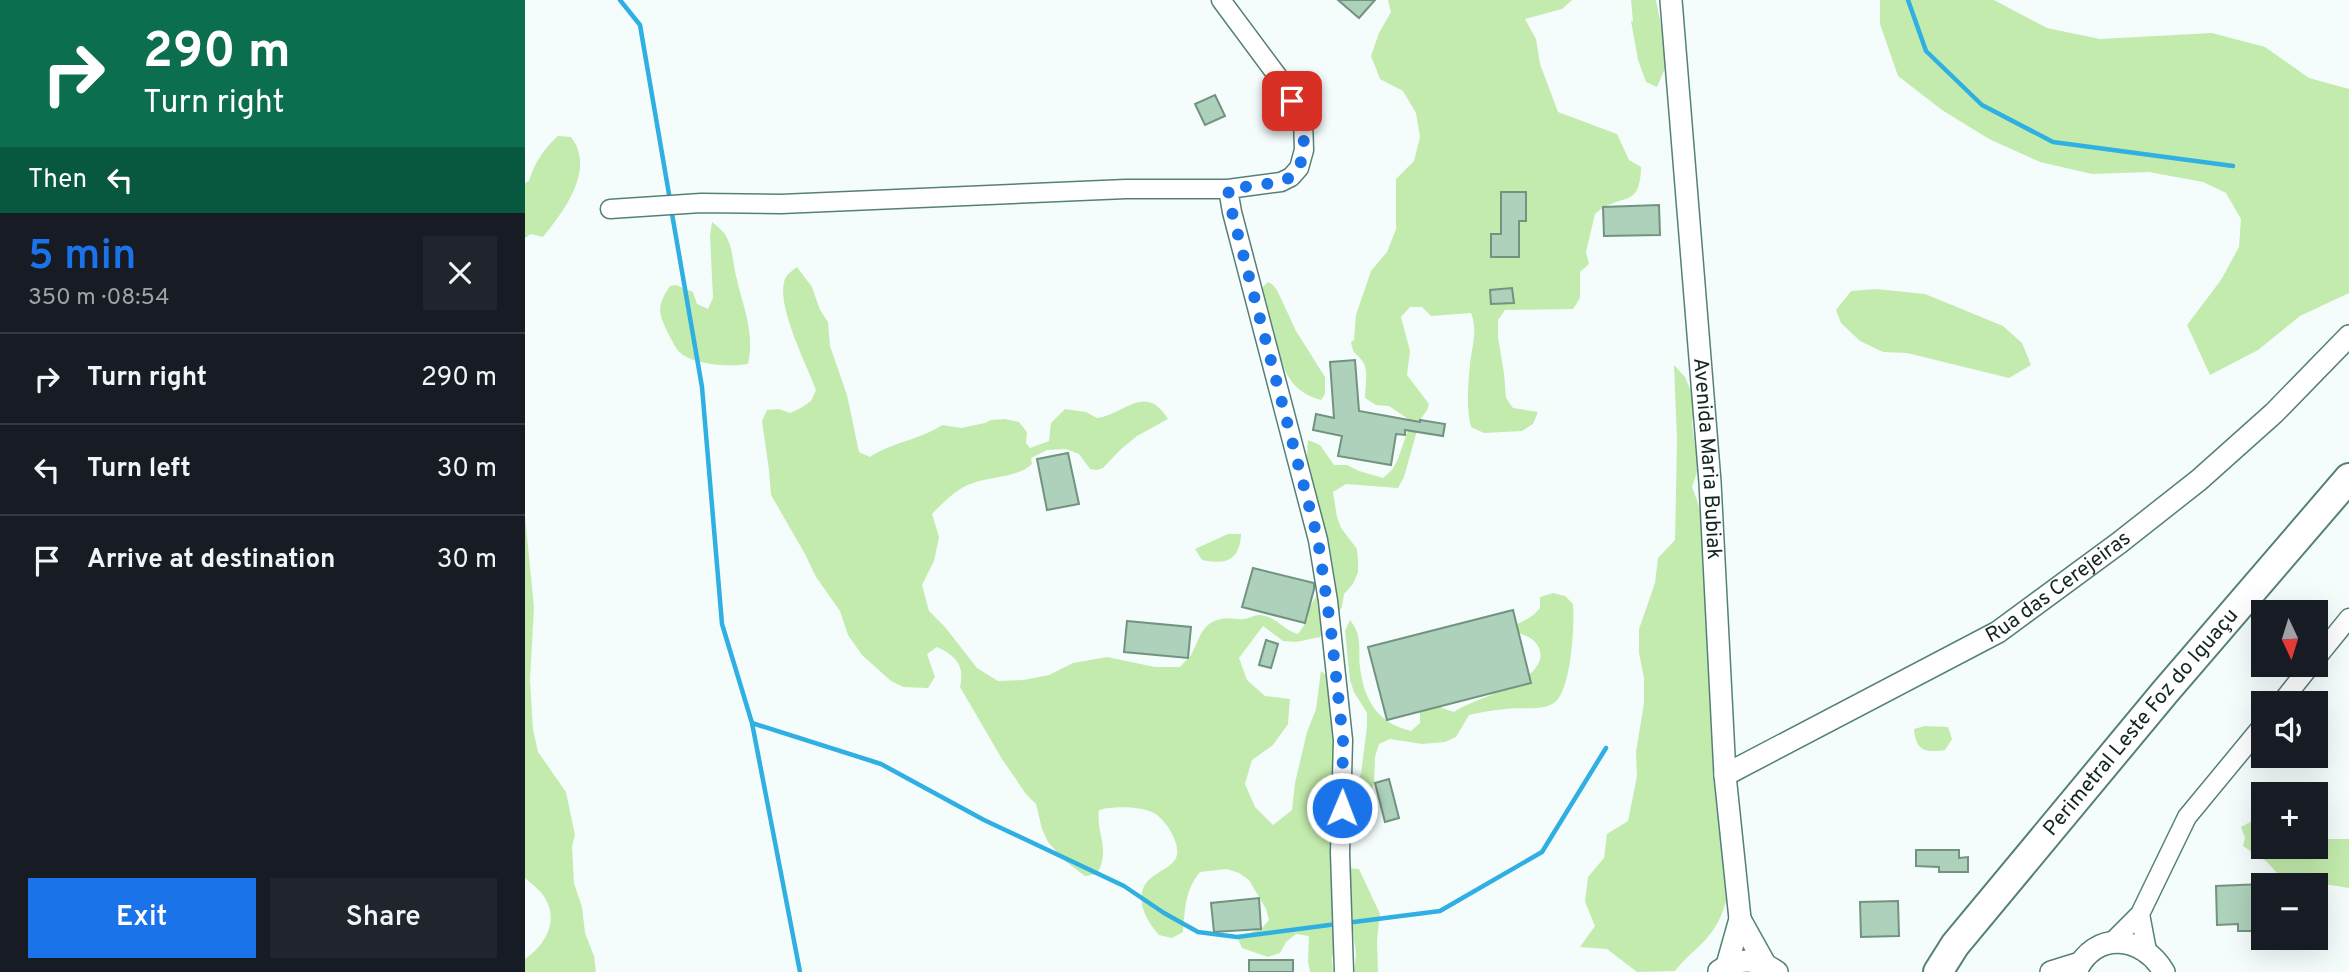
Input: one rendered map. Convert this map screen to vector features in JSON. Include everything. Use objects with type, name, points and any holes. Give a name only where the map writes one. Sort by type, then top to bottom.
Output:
[{"type":"highway","name":"Perimetral Leste Foz do Iguaçu","points":[[1938,972],[1955,945],[2165,692],[2349,478]]},
{"type":"street","points":[[610,209],[701,203],[781,204],[1126,189],[1228,189],[1281,182],[1299,169],[1304,150],[1303,119],[1282,82],[1221,0]]},
{"type":"street","name":"Avenida Maria Bubiak","points":[[1671,0],[1710,482],[1725,775],[1740,919],[1722,968]]},
{"type":"street","points":[[1228,189],[1318,540],[1328,601],[1343,740],[1341,853],[1344,972]]},
{"type":"street","name":"Rua das Cerejeiras","points":[[1725,775],[1998,632],[2199,480],[2274,413],[2349,336]]},
{"type":"street","points":[[2328,644],[2349,618]]},
{"type":"street","points":[[2290,691],[2301,677]]},
{"type":"street","points":[[2111,943],[2140,914],[2187,817],[2251,740]]},
{"type":"street","points":[[2140,914],[2147,951]]},
{"type":"street","name":"Avenida Maria Bubiak","points":[[1740,919],[1771,968]]},
{"type":"street","points":[[2051,972],[2078,967],[2094,950],[2111,943],[2130,943],[2147,951],[2157,960],[2164,972]]},
{"type":"street","points":[[1722,968],[1739,961],[1752,960],[1771,968]]},
{"type":"green space","points":[[1388,0],[1572,0],[1562,9],[1525,19],[1536,39],[1540,64],[1558,112],[1617,134],[1629,160],[1641,167],[1640,181],[1633,195],[1604,207],[1595,214],[1586,252],[1589,264],[1580,272],[1580,298],[1573,309],[1505,310],[1498,320],[1506,398],[1513,408],[1538,412],[1533,424],[1522,431],[1484,433],[1471,427],[1468,388],[1474,332],[1471,313],[1431,316],[1422,307],[1410,307],[1401,317],[1410,351],[1407,375],[1429,404],[1420,420],[1404,477],[1398,488],[1346,484],[1333,492],[1341,528],[1357,549],[1358,560],[1358,572],[1353,584],[1344,594],[1342,607],[1335,617],[1306,468],[1308,440],[1320,445],[1334,465],[1347,465],[1383,478],[1392,470],[1398,459],[1411,421],[1389,406],[1376,405],[1365,398],[1365,366],[1354,352],[1351,342],[1354,340],[1356,315],[1371,271],[1387,252],[1396,229],[1396,179],[1414,161],[1420,137],[1416,113],[1403,91],[1380,79],[1371,56],[1379,33],[1391,12]]},
{"type":"green space","points":[[1631,0],[1656,0],[1667,55],[1666,66],[1657,87],[1646,82],[1638,60],[1631,21],[1633,22]]},
{"type":"green space","points":[[1880,0],[1994,0],[2047,28],[2100,39],[2212,33],[2265,47],[2309,78],[2349,89],[2349,293],[2300,316],[2258,350],[2210,375],[2187,325],[2221,280],[2239,247],[2241,219],[2226,193],[2203,182],[2149,172],[2092,174],[2040,162],[1989,139],[1942,110],[1898,76],[1880,24]]},
{"type":"green space","points":[[558,136],[571,137],[578,149],[579,176],[568,202],[543,237],[531,234],[525,238],[525,183],[529,181],[544,151]]},
{"type":"green space","points":[[712,222],[724,233],[731,247],[749,330],[748,364],[715,364],[683,355],[674,344],[661,317],[662,300],[670,286],[676,285],[693,292],[697,304],[708,309],[713,298],[710,236]]},
{"type":"green space","points":[[797,267],[812,287],[820,310],[828,322],[830,346],[847,395],[859,452],[870,457],[942,425],[961,428],[1005,419],[1019,422],[1027,432],[1026,443],[1030,448],[1049,441],[1051,423],[1065,409],[1086,412],[1097,418],[1143,402],[1159,408],[1168,419],[1137,436],[1103,468],[1090,469],[1079,454],[1066,449],[1047,450],[1031,458],[1032,464],[1020,472],[961,488],[932,514],[939,537],[934,561],[922,585],[929,611],[977,668],[998,681],[1049,675],[1073,663],[1107,657],[1155,667],[1180,667],[1191,655],[1205,628],[1224,618],[1244,619],[1262,615],[1298,634],[1307,621],[1309,608],[1322,587],[1328,627],[1320,637],[1296,642],[1283,641],[1263,626],[1239,658],[1247,680],[1265,696],[1290,699],[1288,724],[1273,745],[1252,760],[1245,784],[1255,807],[1273,825],[1292,810],[1295,783],[1307,732],[1316,709],[1321,671],[1335,683],[1334,778],[1330,776],[1327,782],[1332,792],[1333,804],[1333,924],[1337,946],[1332,958],[1333,972],[1310,972],[1309,936],[1296,934],[1286,942],[1280,953],[1268,957],[1242,948],[1237,937],[1261,929],[1269,920],[1266,909],[1249,880],[1227,869],[1200,872],[1189,893],[1183,932],[1172,938],[1159,935],[1145,913],[1141,897],[1147,881],[1176,858],[1177,846],[1171,832],[1157,815],[1140,809],[1118,807],[1099,810],[1103,857],[1097,874],[1085,876],[1065,861],[1048,842],[1036,804],[1002,759],[960,687],[960,667],[954,658],[937,647],[927,654],[935,677],[928,688],[903,687],[891,681],[862,655],[848,635],[840,611],[816,577],[771,495],[762,421],[767,410],[779,409],[790,413],[801,408],[811,401],[816,390],[793,334],[784,303],[785,279]]},
{"type":"green space","points":[[1268,282],[1277,290],[1296,331],[1325,377],[1325,394],[1321,400],[1298,388],[1285,371],[1263,296],[1263,287]]},
{"type":"green space","points":[[1876,289],[1925,294],[2003,326],[2022,343],[2031,365],[2009,378],[1907,353],[1883,352],[1860,341],[1841,323],[1836,310],[1851,291]]},
{"type":"green space","points":[[1674,365],[1685,377],[1695,401],[1692,423],[1698,469],[1692,487],[1709,553],[1729,890],[1714,928],[1675,971],[1637,972],[1607,949],[1580,947],[1595,926],[1585,902],[1588,877],[1604,858],[1607,834],[1628,821],[1637,776],[1636,752],[1644,703],[1639,629],[1655,583],[1658,558],[1675,540],[1677,439]]},
{"type":"green space","points":[[525,517],[534,607],[530,680],[533,729],[538,752],[566,792],[575,835],[572,846],[574,883],[596,972],[525,972],[525,959],[543,941],[551,918],[545,898],[525,878]]},
{"type":"green space","points":[[1228,534],[1241,534],[1238,550],[1230,559],[1218,562],[1202,560],[1195,549]]},
{"type":"green space","points":[[1553,593],[1565,596],[1573,604],[1571,657],[1564,686],[1554,703],[1543,707],[1501,709],[1469,715],[1456,737],[1445,742],[1422,744],[1390,739],[1379,744],[1375,757],[1374,784],[1364,807],[1365,819],[1361,830],[1351,825],[1349,798],[1361,774],[1367,713],[1350,680],[1345,631],[1350,620],[1358,637],[1362,679],[1369,700],[1381,716],[1411,731],[1420,723],[1420,698],[1435,698],[1442,708],[1454,712],[1509,687],[1534,670],[1540,660],[1539,648],[1525,635],[1506,631],[1536,613],[1540,608],[1540,597]]},
{"type":"green space","points":[[1925,726],[1948,727],[1952,739],[1945,750],[1932,751],[1919,746],[1914,729]]},
{"type":"green space","points":[[2251,822],[2251,851],[2243,846],[2245,838],[2241,827]]},
{"type":"green space","points":[[2328,839],[2349,839],[2349,888],[2328,885],[2328,873],[2277,873],[2262,859],[2328,859]]},
{"type":"green space","points":[[1348,868],[1359,869],[1380,914],[1377,940],[1378,972],[1354,972],[1356,954]]},
{"type":"building","points":[[1338,0],[1375,0],[1359,18]]},
{"type":"building","points":[[1215,95],[1225,116],[1205,125],[1195,104]]},
{"type":"building","points":[[1501,192],[1526,192],[1526,221],[1519,221],[1519,257],[1491,257],[1491,234],[1501,234]]},
{"type":"building","points":[[1659,205],[1660,235],[1604,236],[1603,207]]},
{"type":"building","points":[[1512,288],[1514,303],[1491,304],[1490,290]]},
{"type":"building","points":[[1355,360],[1359,411],[1445,424],[1443,436],[1405,430],[1405,435],[1396,434],[1391,465],[1338,456],[1342,436],[1313,430],[1316,414],[1334,418],[1330,362]]},
{"type":"building","points":[[1068,453],[1079,504],[1047,510],[1037,459]]},
{"type":"building","points":[[1253,568],[1314,583],[1305,623],[1242,607]]},
{"type":"building","points":[[1513,610],[1531,683],[1387,720],[1368,647]]},
{"type":"building","points":[[1127,621],[1191,627],[1188,658],[1124,652]]},
{"type":"building","points":[[1266,640],[1278,644],[1271,668],[1259,665]]},
{"type":"building","points":[[1389,779],[1399,818],[1385,822],[1375,783]]},
{"type":"building","points":[[1916,850],[1959,850],[1959,858],[1968,857],[1968,872],[1939,872],[1939,867],[1916,866]]},
{"type":"building","points":[[2251,885],[2251,931],[2238,931],[2238,924],[2217,925],[2216,886]]},
{"type":"building","points":[[1259,898],[1261,929],[1214,932],[1211,903]]},
{"type":"building","points":[[1898,901],[1899,936],[1861,937],[1860,902]]},
{"type":"building","points":[[1249,960],[1293,960],[1293,972],[1249,972]]},
{"type":"waterway","points":[[620,0],[640,25],[670,200]]},
{"type":"waterway","points":[[1908,0],[1926,51],[1982,105],[2053,142],[2233,166]]},
{"type":"waterway","points":[[671,208],[702,387],[722,624],[752,723],[800,972]]},
{"type":"waterway","points":[[752,723],[881,764],[984,820],[1124,886],[1198,932],[1237,937],[1337,924]]},
{"type":"waterway","points":[[1346,923],[1440,911],[1542,852],[1606,748]]},
{"type":"route","points":[[1292,101],[1303,119],[1304,150],[1299,169],[1281,182],[1228,189],[1286,425],[1318,540],[1328,601],[1343,740],[1342,808]]}]
